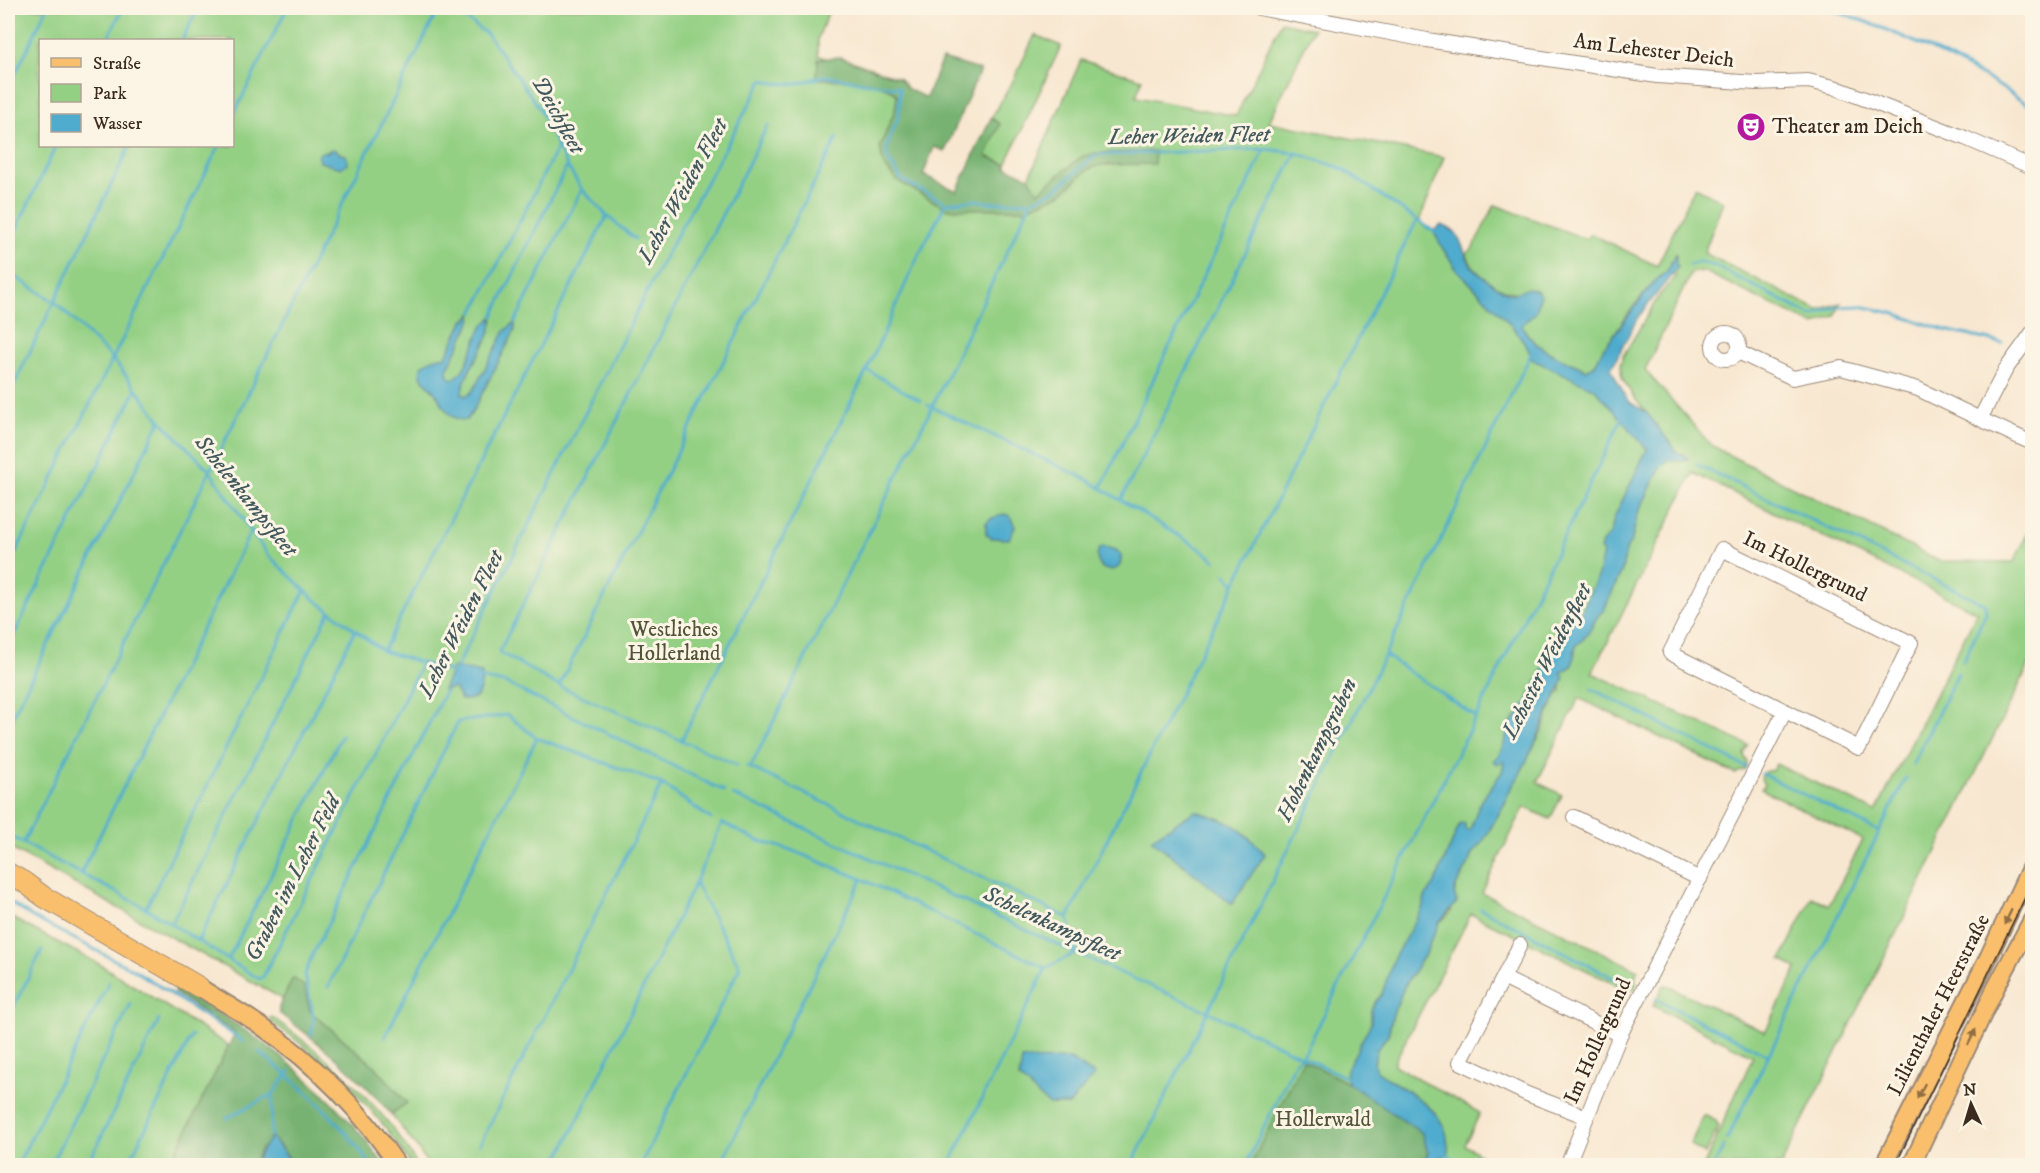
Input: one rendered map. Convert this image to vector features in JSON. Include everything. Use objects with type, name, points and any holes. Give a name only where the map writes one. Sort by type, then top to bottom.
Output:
[{"type":"highway","points":[[8,873],[44,897],[199,987]]},
{"type":"highway","points":[[8,886],[44,897]]},
{"type":"main road","name":"Lilienthaler Heerstraße","points":[[1883,1166],[2032,864]]},
{"type":"main road","name":"Lilienthaler Heerstraße","points":[[1911,1166],[1996,987],[2032,920]]},
{"type":"main road","points":[[199,987],[261,1026],[326,1079],[366,1122],[398,1166]]},
{"type":"street","name":"Am Lehester Deich","points":[[1259,8],[1427,40],[1657,76],[1756,83],[1808,81],[1834,87],[2032,167]]},
{"type":"street","points":[[1980,419],[2006,369],[2032,333]]},
{"type":"street","points":[[1738,352],[1793,378],[1841,368],[1918,389],[2032,443]]},
{"type":"street","name":"Im Hollergrund","points":[[1722,549],[1911,644],[1859,748],[1785,711],[1670,653],[1722,549]]},
{"type":"street","name":"Im Hollergrund","points":[[1567,1166],[1620,1035],[1785,711]]},
{"type":"street","points":[[1574,818],[1700,879]]},
{"type":"street","points":[[1520,945],[1460,1062],[1518,1090],[1587,1117]]},
{"type":"street","points":[[1503,978],[1620,1035]]},
{"type":"green space","name":"Westliches Hollerland","points":[[8,8],[830,8],[818,38],[818,55],[926,103],[900,169],[957,195],[1029,178],[1081,60],[1142,79],[1136,97],[1236,116],[1281,22],[1313,29],[1269,122],[1444,157],[1419,222],[1441,237],[1539,356],[1594,380],[1662,455],[1353,1075],[1430,1116],[1432,1165],[428,1165],[391,1114],[398,1110],[299,1008],[8,847]]},
{"type":"green space","points":[[1035,35],[1061,46],[1006,164],[986,156],[999,124],[991,118],[1011,85]]},
{"type":"green space","points":[[840,57],[899,78],[908,89],[926,98],[942,59],[980,70],[945,151],[934,147],[923,175],[957,191],[991,118],[1000,124],[986,156],[1029,177],[1038,192],[1081,157],[1096,153],[1155,151],[1154,164],[1101,165],[1087,170],[1062,193],[1026,209],[947,209],[896,180],[883,164],[880,147],[895,110],[897,95],[871,83],[817,79],[818,59]]},
{"type":"green space","points":[[1695,187],[1723,201],[1704,253],[1818,310],[1841,303],[1835,316],[1814,325],[1703,271],[1691,273],[1645,370],[1710,444],[1939,561],[2014,562],[2032,524],[2032,659],[1781,1165],[1704,1165],[1753,1056],[1653,1006],[1663,986],[1666,985],[1765,1032],[1797,969],[1781,960],[1812,897],[1829,905],[1863,840],[1761,789],[1764,785],[1761,778],[1764,772],[1773,770],[1776,764],[1876,812],[1977,612],[1693,473],[1592,673],[1748,745],[1744,754],[1747,763],[1744,770],[1736,774],[1579,698],[1537,782],[1562,795],[1550,819],[1524,807],[1482,893],[1638,970],[1635,976],[1637,983],[1634,990],[1627,990],[1471,914],[1394,1065],[1480,1113],[1465,1145],[1496,1165],[1435,1165],[1446,1154],[1419,1099],[1376,1071],[1374,1064],[1377,1049],[1388,1035],[1393,1014],[1405,985],[1424,956],[1439,923],[1451,912],[1456,886],[1472,854],[1482,843],[1506,801],[1506,797],[1542,731],[1555,697],[1561,692],[1561,673],[1574,657],[1576,645],[1586,636],[1604,610],[1622,570],[1637,516],[1661,466],[1669,460],[1684,461],[1633,396],[1622,378],[1620,365],[1623,356],[1659,296],[1676,276],[1667,271],[1649,289],[1604,348],[1596,364],[1587,370],[1559,358],[1533,341],[1522,325],[1536,312],[1520,293],[1511,292],[1487,281],[1475,268],[1466,253],[1472,249],[1495,205],[1586,239],[1591,234],[1657,266]]},
{"type":"green space","points":[[8,916],[99,964],[239,1052],[183,1165],[8,1165]]},
{"type":"green space","points":[[293,978],[304,986],[310,1011],[376,1067],[407,1103],[391,1114],[338,1060],[279,1013],[279,1007]]},
{"type":"green space","points":[[177,987],[255,1037],[298,1070],[345,1116],[384,1165],[294,1165],[275,1140],[261,1149],[253,1165],[169,1166],[235,1033],[174,992]]},
{"type":"green space","points":[[272,1017],[334,1066],[371,1102],[388,1122],[417,1165],[411,1165],[382,1123],[348,1085],[310,1051],[269,1020]]},
{"type":"green space","name":"Hollerwald","points":[[1303,1060],[1348,1083],[1422,1133],[1428,1153],[1421,1165],[1250,1166]]},
{"type":"green space","points":[[1704,1115],[1716,1121],[1718,1127],[1705,1154],[1690,1145]]},
{"type":"water","points":[[333,149],[346,155],[348,163],[341,168],[320,162],[318,155]]},
{"type":"water","points":[[1441,225],[1458,236],[1471,265],[1494,285],[1509,293],[1527,288],[1536,290],[1541,295],[1536,312],[1522,325],[1526,333],[1550,353],[1587,370],[1595,365],[1603,349],[1653,283],[1667,271],[1676,253],[1678,267],[1638,317],[1611,369],[1628,401],[1647,413],[1676,451],[1688,458],[1684,461],[1669,460],[1661,466],[1637,516],[1622,570],[1604,610],[1586,636],[1576,645],[1572,666],[1561,673],[1564,676],[1562,685],[1528,759],[1482,843],[1472,854],[1456,886],[1454,893],[1457,902],[1439,923],[1424,956],[1405,985],[1393,1014],[1388,1035],[1377,1049],[1374,1063],[1376,1071],[1423,1101],[1445,1128],[1449,1153],[1438,1160],[1435,1165],[1421,1166],[1428,1153],[1422,1133],[1348,1083],[1346,1071],[1371,1023],[1371,1010],[1382,994],[1394,958],[1422,909],[1425,897],[1434,885],[1459,826],[1462,823],[1465,824],[1465,830],[1470,830],[1480,802],[1502,772],[1504,762],[1497,764],[1493,761],[1502,750],[1511,724],[1520,714],[1562,634],[1565,626],[1561,621],[1566,607],[1577,593],[1579,594],[1573,613],[1579,617],[1598,575],[1603,553],[1600,549],[1602,543],[1611,533],[1614,518],[1647,449],[1595,389],[1533,360],[1525,343],[1511,325],[1457,270],[1433,231]]},
{"type":"water","points":[[473,313],[470,324],[447,370],[448,376],[452,379],[458,376],[483,326],[493,316],[488,336],[464,383],[462,393],[465,396],[471,393],[505,331],[515,322],[515,330],[473,411],[467,420],[460,420],[447,411],[434,391],[424,381],[421,370],[422,366],[430,360],[446,356],[463,322]]},
{"type":"water","points":[[1004,514],[1010,516],[1015,527],[1009,539],[991,538],[986,534],[986,523]]},
{"type":"water","points":[[1105,547],[1116,550],[1121,555],[1117,568],[1104,569],[1098,562],[1098,551]]},
{"type":"water","points":[[453,667],[482,673],[481,687],[477,697],[461,700],[454,688],[443,690]]},
{"type":"water","points":[[1195,811],[1234,826],[1265,854],[1232,904],[1151,839]]},
{"type":"water","points":[[1070,1059],[1095,1075],[1069,1105],[1049,1105],[1019,1078],[1022,1060]]},
{"type":"water","points":[[271,1136],[294,1165],[253,1165]]},
{"type":"waterway","points":[[8,89],[47,8]]},
{"type":"waterway","points":[[108,39],[123,8]]},
{"type":"waterway","points":[[182,39],[198,8]]},
{"type":"waterway","points":[[234,114],[287,8]]},
{"type":"waterway","points":[[23,843],[439,8]]},
{"type":"waterway","name":"Deichfleet","points":[[452,8],[488,35],[540,109],[567,166],[582,189],[607,216],[635,239]]},
{"type":"waterway","points":[[1824,8],[1864,21],[1943,55],[1981,75],[2032,107]]},
{"type":"waterway","name":"Leher Weiden Fleet","points":[[455,670],[662,262],[763,80],[796,84],[825,76],[900,88],[899,115],[887,146],[887,158],[902,180],[946,203],[975,200],[994,203],[1031,201],[1055,190],[1096,155],[1265,149],[1296,153],[1341,168],[1436,233]]},
{"type":"waterway","points":[[737,765],[559,686],[499,652],[768,125]]},
{"type":"waterway","points":[[559,686],[837,138]]},
{"type":"waterway","points":[[8,247],[56,147]]},
{"type":"waterway","points":[[8,397],[130,147]]},
{"type":"waterway","name":"Schelenkampsfleet","points":[[8,568],[218,147]]},
{"type":"waterway","points":[[473,313],[557,148]]},
{"type":"waterway","points":[[1101,488],[1265,149]]},
{"type":"waterway","points":[[1121,500],[1296,153]]},
{"type":"waterway","points":[[493,316],[567,166]]},
{"type":"waterway","points":[[515,322],[582,189]]},
{"type":"waterway","points":[[750,768],[932,407],[1031,202]]},
{"type":"waterway","points":[[681,741],[867,370],[919,254],[946,203]]},
{"type":"waterway","points":[[383,651],[607,216]]},
{"type":"waterway","points":[[949,1166],[1046,968],[1076,953],[1068,918],[1417,220]]},
{"type":"waterway","points":[[1689,265],[1700,262],[1715,266],[1812,316],[1837,307],[1860,306],[2002,343]]},
{"type":"waterway","name":"Schelenkampsfleet","points":[[8,272],[56,303],[113,359],[160,420],[210,471],[267,554],[313,598],[383,651],[454,673]]},
{"type":"waterway","name":"Hohenkampgraben","points":[[1131,1166],[1385,655],[1532,352]]},
{"type":"waterway","points":[[867,370],[921,401]]},
{"type":"waterway","points":[[8,647],[136,390]]},
{"type":"waterway","points":[[928,405],[1088,480],[1215,560]]},
{"type":"waterway","points":[[1245,1166],[1296,1061],[1303,1056],[1476,717],[1623,416]]},
{"type":"waterway","points":[[8,725],[160,421]]},
{"type":"waterway","points":[[1696,464],[1985,604],[1986,613],[1963,661]]},
{"type":"waterway","points":[[81,873],[251,531]]},
{"type":"waterway","points":[[1226,574],[1235,584]]},
{"type":"waterway","points":[[146,908],[305,590]]},
{"type":"waterway","points":[[171,924],[330,611]]},
{"type":"waterway","points":[[198,941],[355,630]]},
{"type":"waterway","points":[[1385,655],[1476,717]]},
{"type":"waterway","name":"Graben im Leher Feld","points":[[8,835],[146,908],[259,979],[263,977],[422,663]]},
{"type":"waterway","points":[[1913,764],[1958,673]]},
{"type":"waterway","name":"Schelenkampsfleet","points":[[478,678],[505,683],[724,791]]},
{"type":"waterway","points":[[1592,689],[1746,767]]},
{"type":"waterway","name":"Leher Weiden Fleet","points":[[311,1035],[314,1019],[305,975],[311,958],[446,690]]},
{"type":"waterway","points":[[328,987],[458,722],[507,715],[537,738],[662,784],[711,819]]},
{"type":"waterway","points":[[228,960],[342,735]]},
{"type":"waterway","points":[[385,1037],[537,738]]},
{"type":"waterway","points":[[747,766],[1068,918]]},
{"type":"waterway","points":[[1762,774],[1878,831]]},
{"type":"waterway","points":[[1727,1139],[1906,778]]},
{"type":"waterway","points":[[480,1144],[662,784]]},
{"type":"waterway","name":"Schelenkampsfleet","points":[[733,795],[1207,1011],[1347,1078],[1350,1077]]},
{"type":"waterway","points":[[722,823],[756,840],[791,850],[862,879],[1046,968]]},
{"type":"waterway","points":[[555,1166],[695,883],[722,823]]},
{"type":"waterway","points":[[720,1166],[862,879]]},
{"type":"waterway","points":[[640,1166],[740,967],[695,883]]},
{"type":"waterway","points":[[8,901],[34,918],[136,971],[243,1041]]},
{"type":"waterway","points":[[1481,909],[1629,986]]},
{"type":"waterway","points":[[8,1018],[42,950]]},
{"type":"waterway","points":[[17,1166],[109,982]]},
{"type":"waterway","points":[[1656,999],[1768,1055]]},
{"type":"waterway","points":[[50,1166],[131,1004]]},
{"type":"waterway","points":[[87,1166],[159,1020]]},
{"type":"waterway","points":[[127,1166],[192,1035]]},
{"type":"waterway","points":[[259,1052],[319,1104],[347,1134],[371,1166]]},
{"type":"waterway","points":[[271,1136],[273,1094],[290,1071]]},
{"type":"waterway","points":[[227,1118],[273,1094]]},
{"type":"waterway","points":[[1714,1166],[1724,1146]]},
{"type":"waterway","points":[[1443,1152],[1465,1166]]},
{"type":"tram line","points":[[1895,1166],[2032,883]]},
{"type":"place","name":"Theater am Deich","points":[[1751,127]]},
{"type":"water label","name":"Lehester Weidenfleet","points":[[1547,661]]}]
